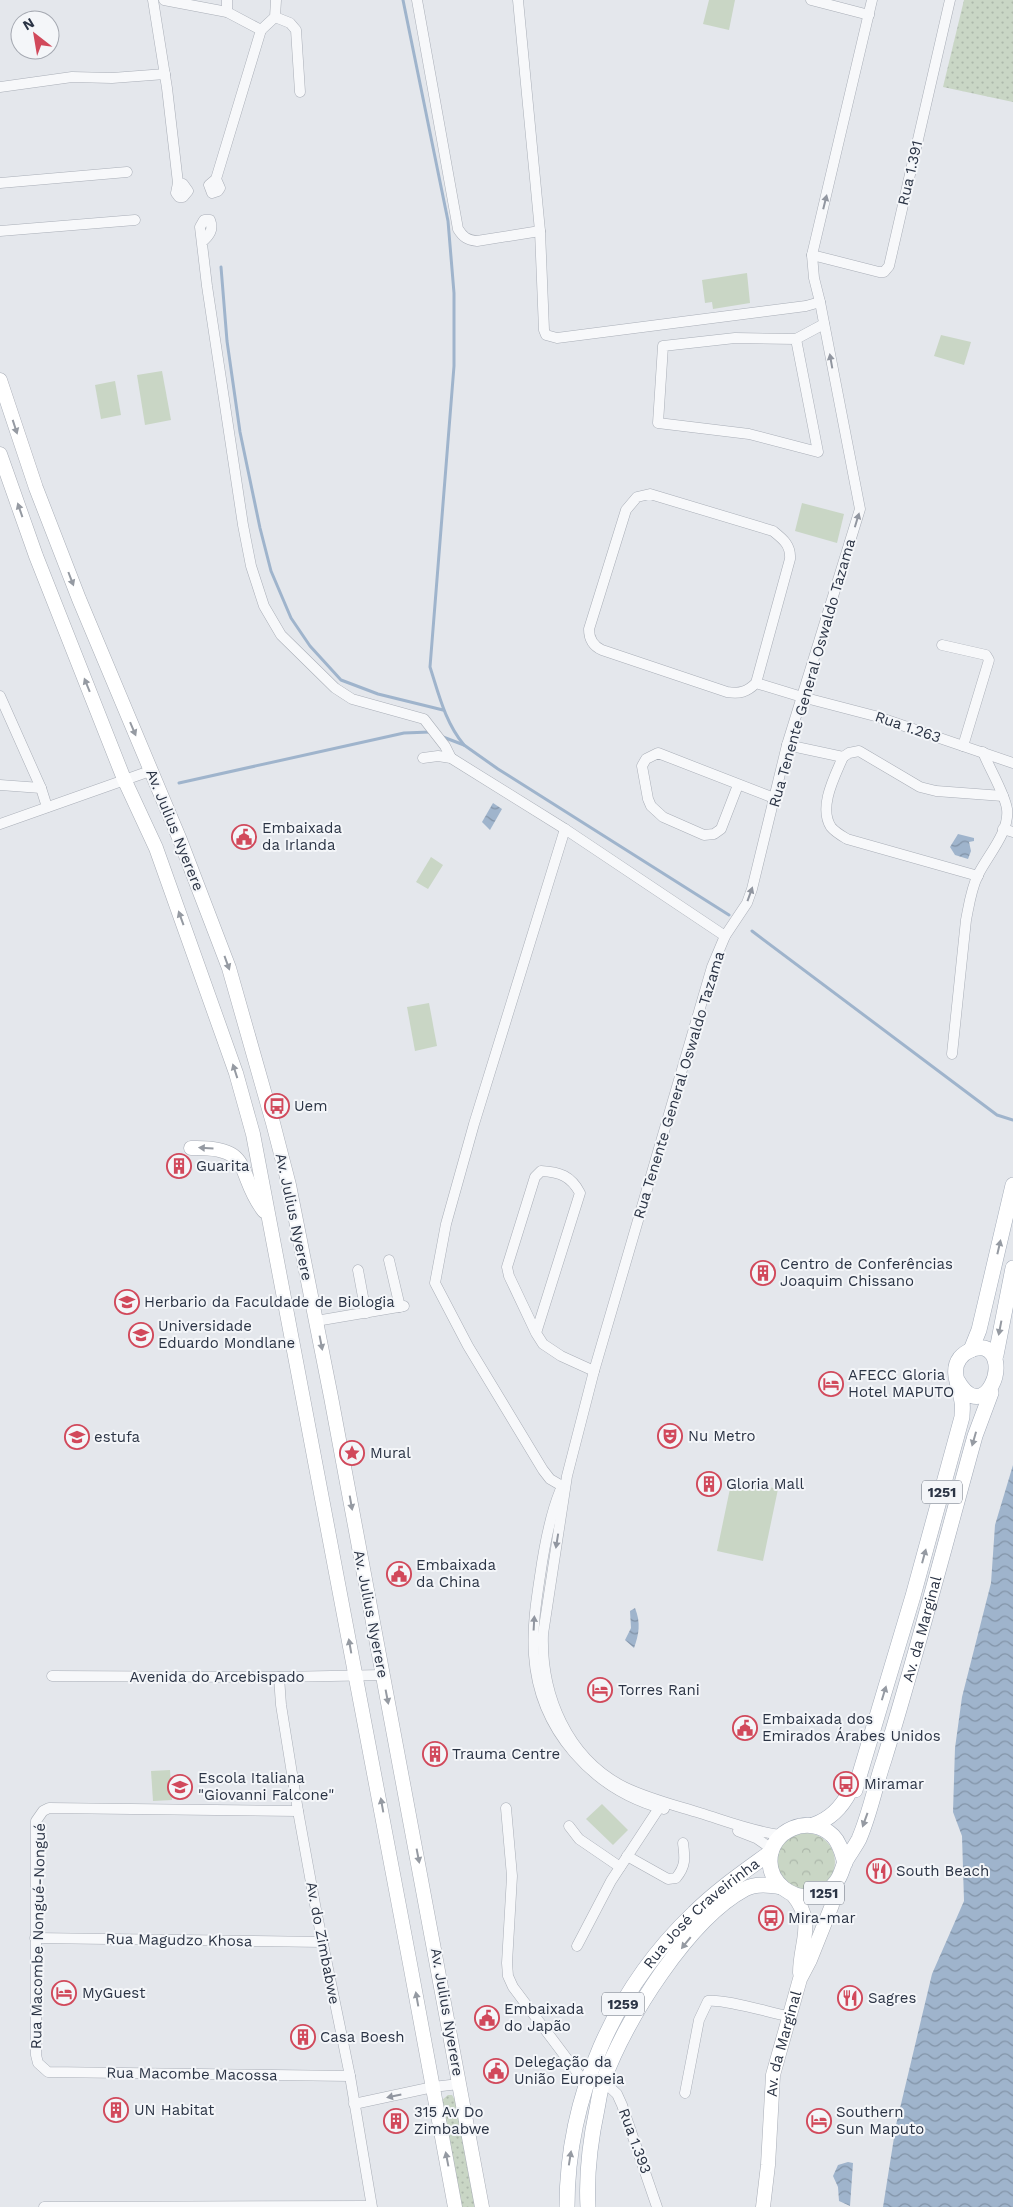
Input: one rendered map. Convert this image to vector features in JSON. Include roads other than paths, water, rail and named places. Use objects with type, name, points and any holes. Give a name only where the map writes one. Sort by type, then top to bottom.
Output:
[{"type":"main road","name":"Av. Julius Nyerere","points":[[0,380],[36,488],[71,581],[180,840],[229,968],[289,1185],[482,2207]]},
{"type":"main road","name":"Av. Julius Nyerere","points":[[0,454],[36,556],[124,779],[156,848],[236,1074],[253,1134],[456,2207]]},
{"type":"main road","points":[[191,1148],[208,1147],[224,1150],[234,1156],[241,1164],[260,1206],[269,1218]]},
{"type":"main road","name":"Av. da Marginal","points":[[781,1835],[796,1826],[813,1825],[827,1820],[842,1807],[850,1791],[855,1790],[913,1596],[962,1417],[963,1403],[957,1380],[956,1364],[964,1353],[971,1350],[979,1330],[1013,1185]]},
{"type":"main road","name":"Av. da Marginal","points":[[763,2207],[774,2075],[788,2016],[800,1979],[810,1960],[832,1905],[830,1889],[837,1882],[858,1839],[868,1812],[975,1436],[991,1393],[997,1388],[1003,1375],[1003,1368],[996,1355],[1013,1268]]},
{"type":"main road","points":[[971,1350],[984,1348],[996,1355]]},
{"type":"main road","points":[[957,1380],[967,1393],[983,1396],[991,1393]]},
{"type":"main road","name":"1251","points":[[813,1825],[832,1835],[838,1843],[845,1863]]},
{"type":"main road","points":[[772,1851],[781,1835]]},
{"type":"main road","name":"1251","points":[[772,1851],[771,1871],[775,1880],[787,1891],[812,1898],[830,1889]]},
{"type":"main road","name":"Rua José Craveirinha","points":[[567,2207],[567,2177],[573,2140],[586,2084],[610,2028],[633,1986],[661,1948],[694,1913],[772,1851]]},
{"type":"main road","name":"Rua José Craveirinha","points":[[588,2207],[586,2178],[603,2081],[615,2053],[653,1986],[708,1917],[746,1888],[757,1885],[787,1891]]},
{"type":"main road","points":[[787,1891],[802,1909],[806,1933],[800,1963],[800,1979]]},
{"type":"street","points":[[153,0],[165,74],[178,183]]},
{"type":"street","points":[[164,0],[227,12],[261,30]]},
{"type":"street","points":[[227,0],[227,12]]},
{"type":"street","points":[[216,180],[261,30],[275,17],[276,0]]},
{"type":"street","points":[[416,0],[458,229],[463,236],[477,241],[540,231]]},
{"type":"street","points":[[518,0],[540,231],[544,330],[550,338],[699,320],[820,302]]},
{"type":"street","points":[[811,0],[869,15]]},
{"type":"street","name":"Rua Tenente General Oswaldo Tazama","points":[[781,1835],[664,1802],[623,1786],[605,1774],[578,1749],[566,1732],[550,1695],[542,1656],[548,1593],[566,1476],[594,1371],[712,967],[725,936],[746,903],[752,889],[787,745],[860,509],[814,278],[812,255],[872,0]]},
{"type":"street","name":"Rua 1.391","points":[[812,255],[880,272],[884,272],[889,266],[950,0]]},
{"type":"street","points":[[275,17],[287,21],[296,30],[300,92]]},
{"type":"street","points":[[0,87],[72,77],[112,78],[165,74]]},
{"type":"street","points":[[0,183],[127,172]]},
{"type":"street","points":[[0,231],[135,220]]},
{"type":"street","points":[[202,242],[243,524],[251,566],[264,606],[281,635],[335,688],[352,699],[424,719],[445,746],[451,758]]},
{"type":"street","points":[[796,339],[818,452],[749,434],[658,423],[663,346],[735,338],[796,339],[824,324]]},
{"type":"street","points":[[650,494],[773,531],[788,544],[791,552],[790,559],[756,683],[750,689],[741,693],[727,692],[602,650],[591,642],[589,629],[626,510],[636,498],[650,494]]},
{"type":"street","points":[[942,645],[986,655],[989,660],[963,746]]},
{"type":"street","name":"Rua 1.263","points":[[756,683],[875,716],[1013,763]]},
{"type":"street","points":[[0,696],[41,788],[47,806]]},
{"type":"street","points":[[787,745],[843,757],[854,751],[860,751],[920,788],[1003,796]]},
{"type":"street","points":[[952,1054],[970,898],[978,876],[1008,830],[1007,812],[1003,796],[982,752]]},
{"type":"street","points":[[738,785],[721,829],[708,835],[663,816],[651,806],[642,766],[646,759],[658,754],[774,798]]},
{"type":"street","points":[[423,758],[438,756],[451,758],[565,829],[725,936]]},
{"type":"street","points":[[843,757],[827,802],[826,811],[832,828],[847,839],[978,876]]},
{"type":"street","points":[[0,824],[150,771]]},
{"type":"street","points":[[0,785],[41,788]]},
{"type":"street","points":[[562,1486],[550,1479],[543,1470],[468,1346],[435,1283],[446,1224],[474,1124],[556,853],[565,829]]},
{"type":"street","points":[[556,853],[565,842],[578,838]]},
{"type":"street","points":[[536,1333],[580,1193],[571,1180],[555,1172],[541,1171],[535,1177],[507,1267],[515,1292],[536,1333],[543,1344],[594,1371]]},
{"type":"street","points":[[316,1321],[402,1306],[390,1260]]},
{"type":"street","points":[[358,1270],[366,1313]]},
{"type":"street","name":"Rua Tenente General Oswaldo Tazama","points":[[566,1476],[547,1538],[535,1610],[534,1656],[548,1714],[560,1735],[584,1765],[618,1791],[659,1808],[756,1838],[772,1851]]},
{"type":"street","name":"Avenida do Arcebispado","points":[[52,1676],[279,1677],[382,1675]]},
{"type":"street","name":"Av. do Zimbabwe","points":[[279,1677],[281,1705],[298,1811],[350,2076],[372,2206]]},
{"type":"street","name":"Rua Macombe Nongué-Nongué","points":[[38,2063],[35,1938],[36,1821],[43,1811],[49,1808],[298,1811]]},
{"type":"street","points":[[506,1808],[512,1876],[507,1963],[508,1976],[513,1987],[586,2084]]},
{"type":"street","points":[[577,1946],[620,1867],[659,1808]]},
{"type":"street","points":[[569,1826],[578,1839],[620,1867]]},
{"type":"street","points":[[627,1856],[668,1879],[676,1878],[683,1869],[685,1861],[684,1843]]},
{"type":"street","name":"Rua Magudzo Khosa","points":[[35,1938],[323,1942]]},
{"type":"street","points":[[685,2093],[698,2020],[708,2002],[715,2000],[788,2016]]},
{"type":"street","name":"Rua Macombe Macossa","points":[[38,2063],[48,2072],[350,2076]]},
{"type":"street","name":"Rua 1.393","points":[[603,2081],[617,2094],[622,2105],[657,2207]]},
{"type":"street","points":[[354,2104],[433,2087],[460,2084]]},
{"type":"street","points":[[44,2207],[372,2206]]},
{"type":"water","points":[[493,803],[502,809],[490,830],[482,822]]},
{"type":"water","points":[[958,834],[974,838],[974,841],[969,842],[971,851],[968,859],[955,855],[950,847]]},
{"type":"water","points":[[1013,1465],[1013,2207],[883,2207],[896,2125],[932,1974],[964,1901],[962,1836],[953,1812],[955,1748],[962,1697],[991,1583],[995,1525]]},
{"type":"water","points":[[635,1608],[639,1628],[634,1648],[625,1640],[631,1628],[630,1611]]},
{"type":"water","points":[[848,2162],[853,2163],[850,2206],[839,2201],[838,2187],[833,2176],[838,2165]]},
{"type":"waterway","points":[[403,0],[448,221],[454,293],[454,366],[430,667],[447,718],[464,745]]},
{"type":"waterway","points":[[221,267],[227,341],[240,432],[271,571],[291,618],[310,646],[341,680],[378,694],[443,710]]},
{"type":"waterway","points":[[179,783],[404,733],[430,732]]},
{"type":"waterway","points":[[443,737],[464,745],[498,769],[729,915]]},
{"type":"waterway","points":[[752,931],[997,1115],[1013,1120]]},
{"type":"place","name":"Embaixada da Irlanda","points":[[244,837]]},
{"type":"place","name":"Uem","points":[[277,1106]]},
{"type":"place","name":"Guarita","points":[[179,1166]]},
{"type":"place","name":"Centro de Conferências Joaquim Chissano","points":[[763,1273]]},
{"type":"place","name":"Herbario da Faculdade de Biologia","points":[[127,1302]]},
{"type":"place","name":"Universidade Eduardo Mondlane","points":[[141,1335]]},
{"type":"place","name":"AFECC Gloria Hotel MAPUTO","points":[[831,1384]]},
{"type":"place","name":"Nu Metro","points":[[670,1436]]},
{"type":"place","name":"estufa","points":[[77,1437]]},
{"type":"place","name":"Mural","points":[[352,1453]]},
{"type":"place","name":"Gloria Mall","points":[[709,1484]]},
{"type":"place","name":"Embaixada da China","points":[[399,1574]]},
{"type":"place","name":"Torres Rani","points":[[600,1690]]},
{"type":"place","name":"Embaixada dos Emirados Árabes Unidos","points":[[745,1728]]},
{"type":"place","name":"Trauma Centre","points":[[435,1754]]},
{"type":"place","name":"Miramar","points":[[846,1784]]},
{"type":"place","name":"Escola Italiana \"Giovanni Falcone\"","points":[[180,1787]]},
{"type":"place","name":"South Beach","points":[[879,1871]]},
{"type":"place","name":"Mira-mar","points":[[771,1918]]},
{"type":"place","name":"MyGuest","points":[[64,1993]]},
{"type":"place","name":"Sagres","points":[[850,1998]]},
{"type":"place","name":"Embaixada do Japão","points":[[487,2018]]},
{"type":"place","name":"Casa Boesh","points":[[303,2037]]},
{"type":"place","name":"Delegação da União Europeia","points":[[496,2071]]},
{"type":"place","name":"UN Habitat","points":[[116,2110]]},
{"type":"place","name":"315 Av Do Zimbabwe","points":[[396,2121]]},
{"type":"place","name":"Southern Sun Maputo","points":[[819,2121]]}]
